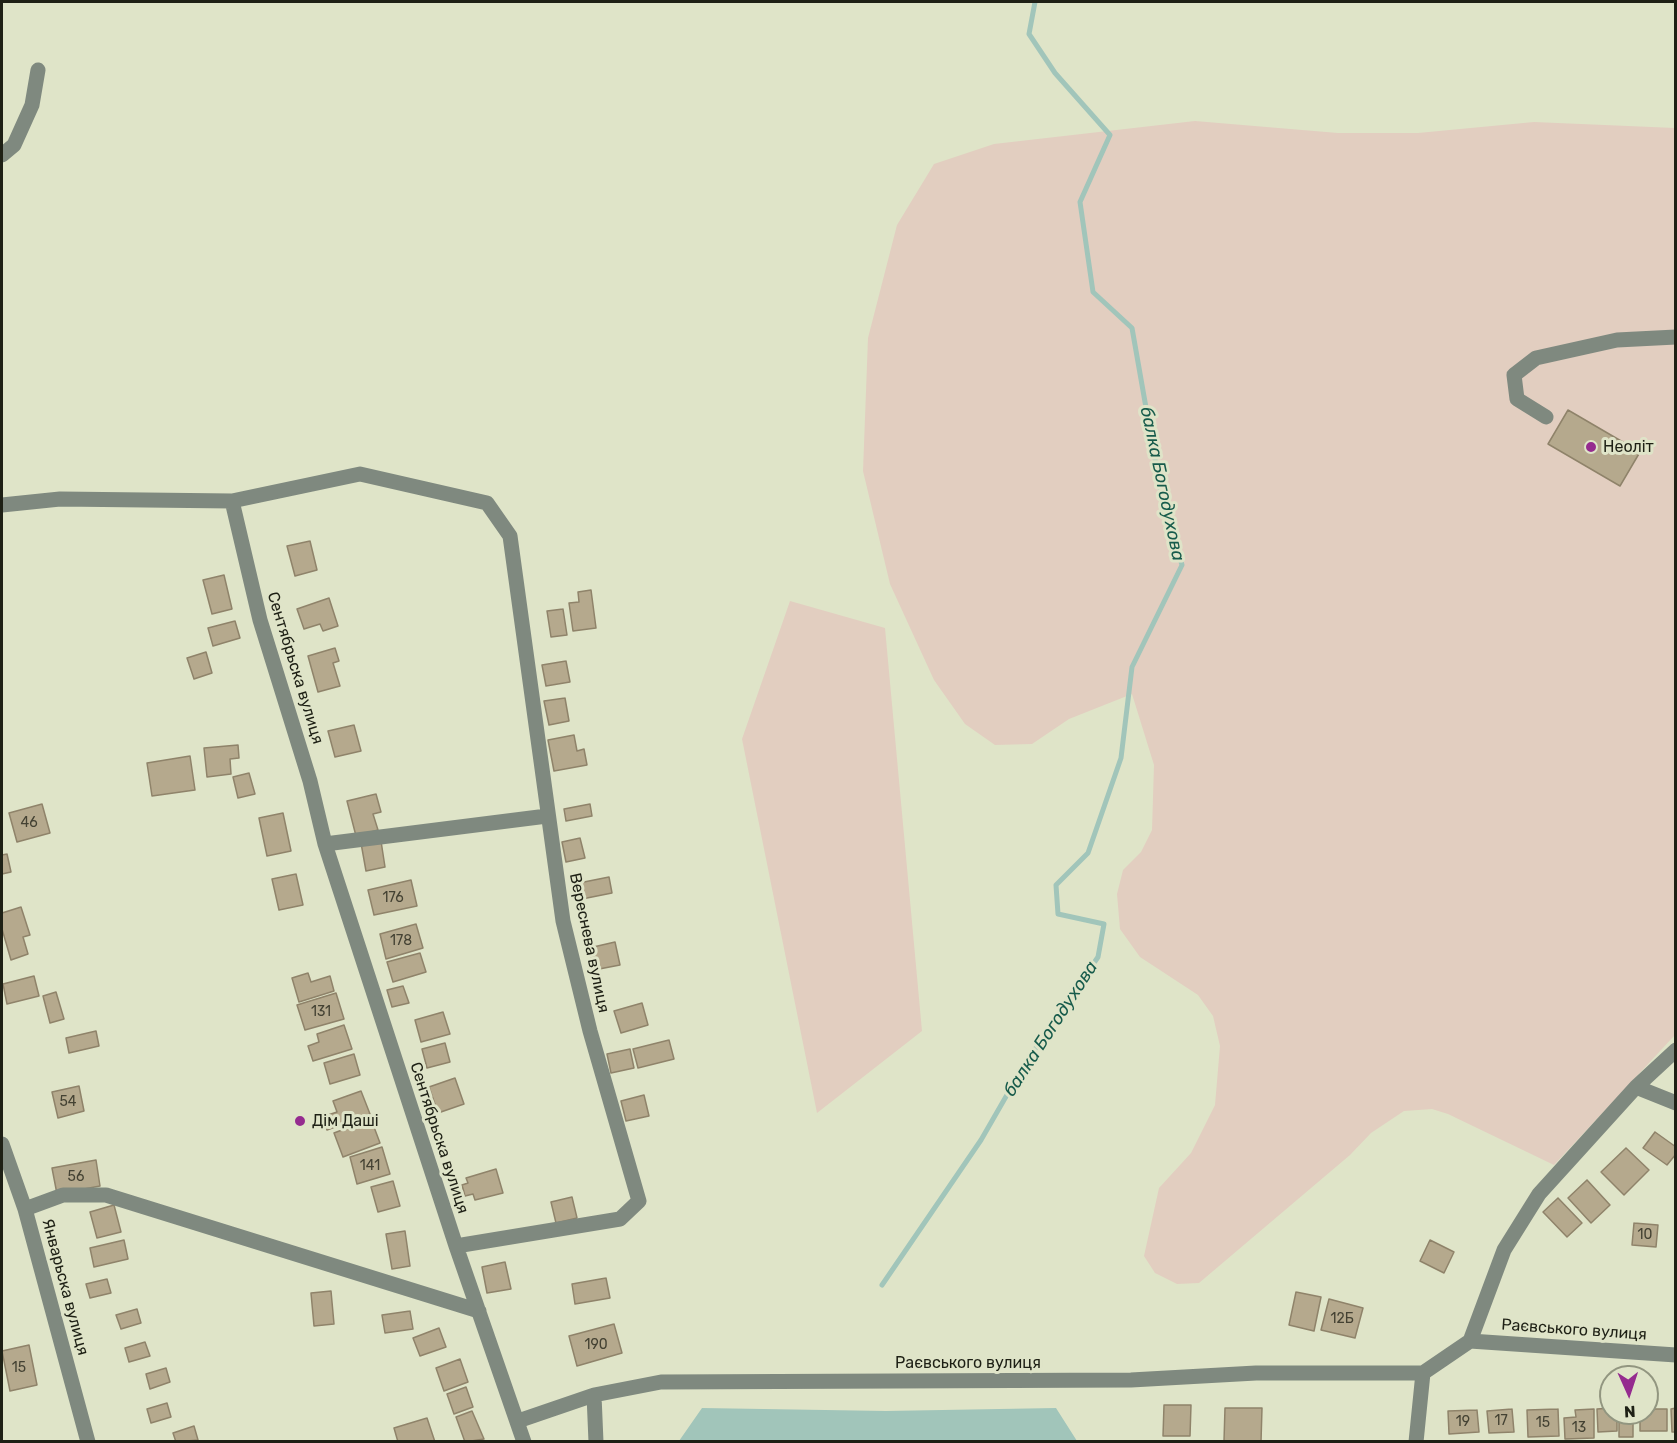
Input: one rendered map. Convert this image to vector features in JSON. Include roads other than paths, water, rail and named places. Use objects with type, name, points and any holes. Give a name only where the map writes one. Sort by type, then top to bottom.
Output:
[{"type":"street","points":[[2,155],[14,145],[32,105],[38,70]]},
{"type":"street","points":[[1546,417],[1517,399],[1514,375],[1536,358],[1617,340],[1676,338]]},
{"type":"street","name":"Вереснева вулиця","points":[[232,501],[360,474],[487,503],[510,536],[563,921],[590,1031],[639,1201],[620,1219],[456,1246]]},
{"type":"street","points":[[2,505],[60,499],[232,501]]},
{"type":"street","name":"Сентябрьска вулиця","points":[[232,501],[260,620],[310,781],[325,844],[456,1246],[524,1442]]},
{"type":"street","points":[[325,844],[547,816]]},
{"type":"street","points":[[1416,1442],[1423,1373],[1470,1341],[1504,1250],[1539,1194],[1636,1087],[1676,1050]]},
{"type":"street","points":[[1636,1087],[1676,1102]]},
{"type":"street","name":"Январьска вулиця","points":[[2,1144],[25,1209],[88,1442]]},
{"type":"street","points":[[25,1209],[63,1195],[106,1195],[478,1311]]},
{"type":"street","name":"Раєвського вулиця","points":[[1470,1341],[1676,1355]]},
{"type":"street","name":"Раєвського вулиця","points":[[518,1421],[594,1395],[661,1382],[1119,1380],[1256,1373],[1423,1373]]},
{"type":"street","points":[[594,1395],[596,1442]]},
{"type":"water","points":[[702,1408],[886,1411],[1056,1408],[1077,1441],[679,1441]]},
{"type":"waterway","name":"балка Богодухова","points":[[882,1285],[981,1140],[1023,1067],[1098,957],[1104,924],[1058,914],[1056,885],[1088,853],[1121,758],[1132,667],[1182,565],[1161,493],[1132,328],[1093,292],[1080,202],[1110,135],[1055,73],[1029,34],[1035,2]]},
{"type":"place","name":"Неоліт","points":[[1591,447]]},
{"type":"place","name":"Дім Даші","points":[[300,1121]]}]
